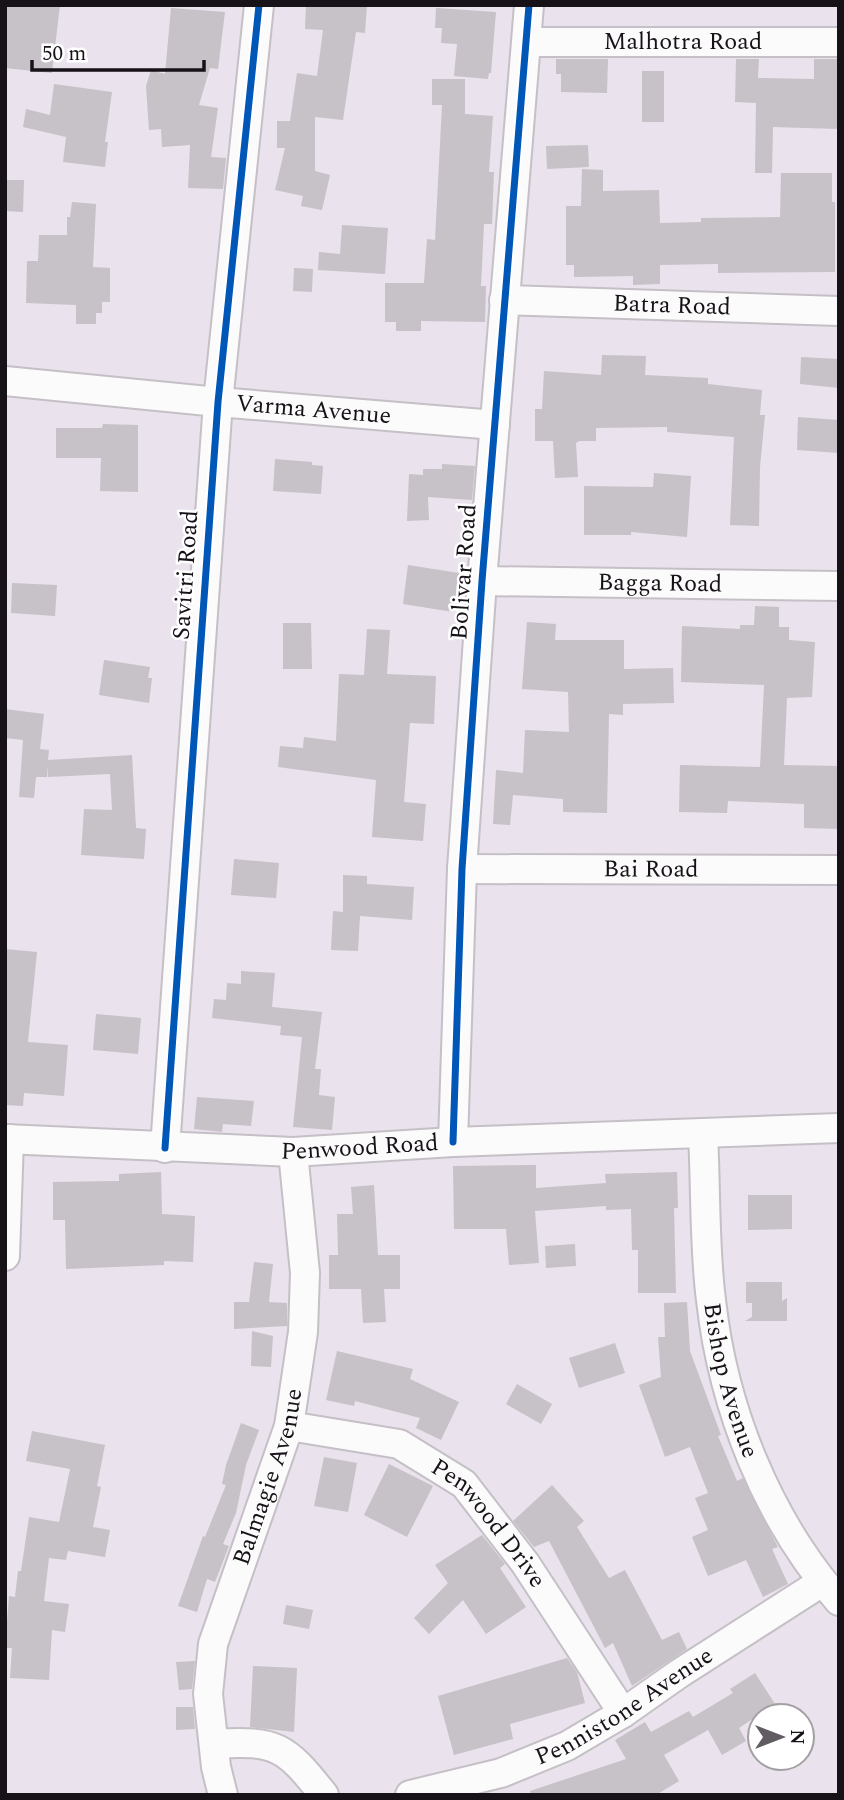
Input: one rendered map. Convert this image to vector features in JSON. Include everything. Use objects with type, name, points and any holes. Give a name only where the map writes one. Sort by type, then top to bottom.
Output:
[{"type":"street","name":"Savitri Road","points":[[164,1148],[218,402],[259,5]]},
{"type":"street","name":"Bolivar Road","points":[[453,1142],[462,869],[482,581],[529,5]]},
{"type":"street","name":"Malhotra Road","points":[[527,41],[839,41]]},
{"type":"street","name":"Batra Road","points":[[504,300],[839,311]]},
{"type":"street","name":"Varma Avenue","points":[[5,382],[495,425]]},
{"type":"street","name":"Bagga Road","points":[[482,581],[839,586]]},
{"type":"street","name":"Bai Road","points":[[462,869],[839,870]]},
{"type":"street","name":"Penwood Road","points":[[7,1139],[293,1152],[453,1142],[839,1128]]},
{"type":"street","name":"Bishop Avenue","points":[[703,1135],[711,1300],[725,1379],[752,1460],[787,1529],[830,1591]]},
{"type":"street","points":[[5,1256],[7,1139]]},
{"type":"street","name":"Balmagie Avenue","points":[[223,1795],[208,1694],[213,1643],[289,1426],[303,1332],[305,1273],[293,1152]]},
{"type":"street","name":"Penwood Drive","points":[[289,1426],[399,1444],[464,1484],[525,1563],[624,1713]]},
{"type":"street","name":"Pennistone Avenue","points":[[410,1795],[500,1773],[567,1746],[624,1713],[680,1673],[830,1591]]},
{"type":"street","points":[[214,1744],[240,1742],[279,1749],[293,1758],[324,1795]]},
{"type":"building","points":[[5,5],[60,5],[52,73],[5,68]]},
{"type":"building","points":[[306,5],[367,5],[365,33],[356,32],[343,120],[315,117],[315,171],[330,175],[322,210],[301,206],[303,196],[275,190],[285,148],[277,148],[277,121],[290,121],[297,73],[317,76],[323,30],[305,29]]},
{"type":"building","points":[[171,8],[225,12],[218,69],[210,68],[199,105],[218,108],[211,157],[226,158],[223,189],[188,188],[190,145],[162,147],[161,129],[149,130],[146,86],[151,70],[165,74]]},
{"type":"building","points":[[436,8],[496,12],[491,73],[488,79],[454,76],[457,44],[441,43],[442,28],[435,28]]},
{"type":"building","points":[[556,59],[608,59],[607,93],[561,92],[561,74],[556,74]]},
{"type":"building","points":[[736,59],[759,59],[758,78],[814,79],[814,59],[839,59],[839,129],[773,127],[772,173],[755,173],[756,103],[735,102]]},
{"type":"building","points":[[642,71],[664,71],[664,122],[642,122]]},
{"type":"building","points":[[432,79],[465,79],[465,114],[493,116],[489,172],[494,172],[492,224],[484,224],[481,286],[486,286],[485,322],[421,321],[421,331],[396,331],[396,322],[385,322],[385,283],[424,283],[427,239],[435,240],[442,105],[432,105]]},
{"type":"building","points":[[54,84],[112,92],[105,142],[108,142],[105,167],[63,162],[66,137],[23,127],[26,109],[50,115]]},
{"type":"building","points":[[588,145],[589,167],[547,169],[546,146]]},
{"type":"building","points":[[582,169],[603,170],[603,191],[659,190],[660,223],[701,222],[701,218],[780,217],[781,173],[832,173],[832,202],[835,202],[835,272],[718,273],[718,264],[660,265],[660,284],[633,285],[633,276],[574,277],[574,265],[566,265],[566,206],[581,206]]},
{"type":"building","points":[[5,180],[24,180],[23,212],[5,211]]},
{"type":"building","points":[[72,202],[96,204],[93,267],[110,268],[110,302],[102,302],[102,313],[96,313],[96,324],[76,324],[76,305],[26,303],[27,261],[38,261],[39,235],[67,235],[67,217],[70,217]]},
{"type":"building","points":[[342,225],[388,228],[385,274],[318,270],[319,252],[340,254]]},
{"type":"building","points":[[294,268],[313,269],[312,292],[293,291]]},
{"type":"building","points":[[602,355],[646,356],[645,375],[708,378],[708,384],[762,390],[760,415],[765,415],[760,467],[759,526],[730,525],[734,437],[667,432],[667,427],[596,428],[596,441],[576,443],[578,477],[555,478],[553,441],[535,441],[535,409],[542,409],[544,371],[601,375]]},
{"type":"building","points":[[801,357],[839,359],[839,388],[800,384]]},
{"type":"building","points":[[798,417],[839,420],[839,453],[797,450]]},
{"type":"building","points":[[103,424],[138,425],[138,492],[100,491],[101,458],[56,458],[56,428],[102,428]]},
{"type":"building","points":[[275,459],[312,462],[312,465],[323,466],[321,494],[273,491]]},
{"type":"building","points":[[442,464],[475,466],[472,500],[428,497],[429,520],[407,521],[409,474],[423,475],[423,469],[442,469]]},
{"type":"building","points":[[654,473],[691,476],[687,537],[631,532],[631,535],[584,535],[584,486],[653,487]]},
{"type":"building","points":[[408,565],[459,573],[453,612],[403,604]]},
{"type":"building","points":[[12,583],[57,585],[55,616],[11,613]]},
{"type":"building","points":[[755,606],[779,607],[779,627],[789,627],[789,640],[815,642],[812,697],[787,698],[784,765],[839,766],[839,829],[804,828],[804,804],[728,801],[727,813],[679,812],[680,765],[760,767],[764,685],[681,682],[682,626],[740,629],[740,625],[754,625]]},
{"type":"building","points":[[527,622],[556,624],[555,640],[624,640],[624,669],[673,668],[674,703],[623,704],[623,715],[609,714],[607,813],[563,812],[563,799],[513,795],[510,825],[493,824],[496,770],[523,773],[525,730],[569,732],[568,692],[522,689]]},
{"type":"building","points":[[283,623],[311,623],[312,669],[283,669]]},
{"type":"building","points":[[367,629],[390,630],[387,674],[436,676],[434,724],[410,723],[404,802],[426,804],[423,841],[372,837],[376,780],[278,767],[280,746],[303,748],[304,737],[336,741],[339,674],[364,675]]},
{"type":"building","points":[[104,660],[150,667],[148,678],[152,678],[149,703],[99,695]]},
{"type":"building","points":[[5,709],[44,714],[40,749],[49,750],[48,760],[132,755],[136,828],[146,829],[144,859],[81,855],[84,809],[112,810],[110,774],[48,777],[48,765],[47,777],[36,777],[34,798],[19,797],[23,740],[5,738]]},
{"type":"building","points":[[234,859],[279,863],[276,898],[231,895]]},
{"type":"building","points":[[343,875],[367,876],[367,884],[414,887],[412,920],[360,916],[358,951],[331,950],[333,911],[343,912]]},
{"type":"building","points":[[5,949],[37,952],[28,1042],[68,1045],[64,1096],[24,1093],[23,1106],[5,1105]]},
{"type":"building","points":[[241,971],[275,973],[272,1007],[322,1012],[315,1069],[321,1069],[319,1095],[335,1097],[332,1130],[293,1127],[302,1037],[280,1035],[281,1026],[212,1018],[214,999],[226,1000],[227,983],[241,984]]},
{"type":"building","points":[[96,1014],[141,1018],[138,1054],[93,1050]]},
{"type":"building","points":[[197,1097],[254,1101],[251,1126],[223,1124],[222,1132],[194,1129]]},
{"type":"building","points":[[536,1165],[536,1188],[606,1183],[605,1174],[677,1172],[678,1208],[674,1208],[676,1293],[638,1293],[638,1250],[632,1250],[631,1209],[606,1210],[606,1206],[535,1211],[539,1263],[509,1265],[506,1229],[454,1229],[453,1166]]},
{"type":"building","points":[[161,1172],[162,1214],[195,1216],[193,1262],[164,1261],[164,1265],[66,1269],[65,1220],[53,1220],[53,1182],[119,1181],[119,1174]]},
{"type":"building","points":[[374,1185],[378,1255],[400,1255],[400,1289],[384,1289],[386,1322],[363,1323],[361,1289],[329,1289],[329,1255],[338,1255],[337,1214],[353,1214],[351,1187]]},
{"type":"building","points":[[748,1195],[792,1195],[792,1229],[748,1230]]},
{"type":"building","points":[[575,1244],[576,1266],[546,1268],[545,1246]]},
{"type":"building","points":[[254,1262],[273,1264],[269,1302],[287,1303],[287,1326],[234,1329],[234,1302],[249,1302]]},
{"type":"building","points":[[746,1282],[782,1282],[782,1301],[787,1298],[787,1321],[745,1321],[752,1317],[752,1303],[746,1303]]},
{"type":"building","points":[[687,1302],[690,1351],[721,1435],[718,1436],[737,1481],[743,1478],[778,1547],[772,1549],[788,1584],[763,1597],[746,1560],[708,1576],[692,1537],[708,1530],[695,1498],[708,1493],[690,1447],[665,1457],[639,1385],[661,1377],[658,1337],[665,1337],[664,1303]]},
{"type":"building","points":[[252,1331],[273,1336],[271,1367],[251,1366]]},
{"type":"building","points":[[615,1343],[625,1373],[579,1388],[569,1358]]},
{"type":"building","points":[[337,1351],[413,1369],[410,1379],[459,1402],[441,1440],[416,1428],[420,1418],[355,1401],[354,1406],[326,1400]]},
{"type":"building","points":[[517,1384],[552,1404],[541,1424],[506,1404]]},
{"type":"building","points":[[241,1423],[259,1430],[246,1465],[236,1513],[223,1544],[229,1546],[215,1582],[207,1579],[197,1612],[178,1606],[203,1536],[205,1537],[226,1485],[222,1484],[226,1465]]},
{"type":"building","points":[[32,1431],[105,1445],[97,1486],[101,1487],[93,1527],[110,1530],[105,1557],[68,1551],[66,1560],[49,1558],[44,1601],[69,1604],[65,1632],[52,1630],[49,1680],[10,1678],[12,1648],[5,1648],[9,1596],[15,1597],[29,1517],[59,1522],[70,1469],[26,1461]]},
{"type":"building","points":[[324,1457],[357,1463],[348,1512],[314,1506]]},
{"type":"building","points":[[389,1464],[433,1486],[407,1537],[364,1515]]},
{"type":"building","points":[[552,1485],[584,1521],[577,1527],[609,1578],[625,1570],[662,1640],[679,1632],[687,1649],[632,1686],[613,1643],[605,1648],[549,1541],[534,1547],[513,1521]]},
{"type":"building","points":[[482,1535],[505,1564],[500,1568],[526,1607],[486,1634],[463,1600],[429,1634],[414,1618],[448,1583],[435,1565]]},
{"type":"building","points":[[286,1605],[313,1610],[309,1629],[283,1624]]},
{"type":"building","points":[[567,1658],[577,1672],[585,1703],[510,1724],[513,1739],[454,1755],[438,1696]]},
{"type":"building","points":[[195,1661],[192,1689],[179,1690],[176,1662]]},
{"type":"building","points":[[253,1666],[297,1668],[294,1732],[250,1727]]},
{"type":"building","points":[[755,1673],[774,1702],[746,1702],[746,1723],[739,1728],[746,1741],[722,1755],[708,1730],[664,1755],[679,1781],[656,1795],[531,1795],[530,1791],[626,1759],[615,1740],[645,1722],[651,1732],[689,1711],[693,1717],[733,1693],[730,1689]]},
{"type":"building","points":[[176,1707],[193,1707],[195,1729],[176,1730]]},
{"type":"cycle path","points":[[165,1148],[218,402],[259,5]]},
{"type":"cycle path","points":[[453,1142],[462,869],[482,581],[529,5]]}]
